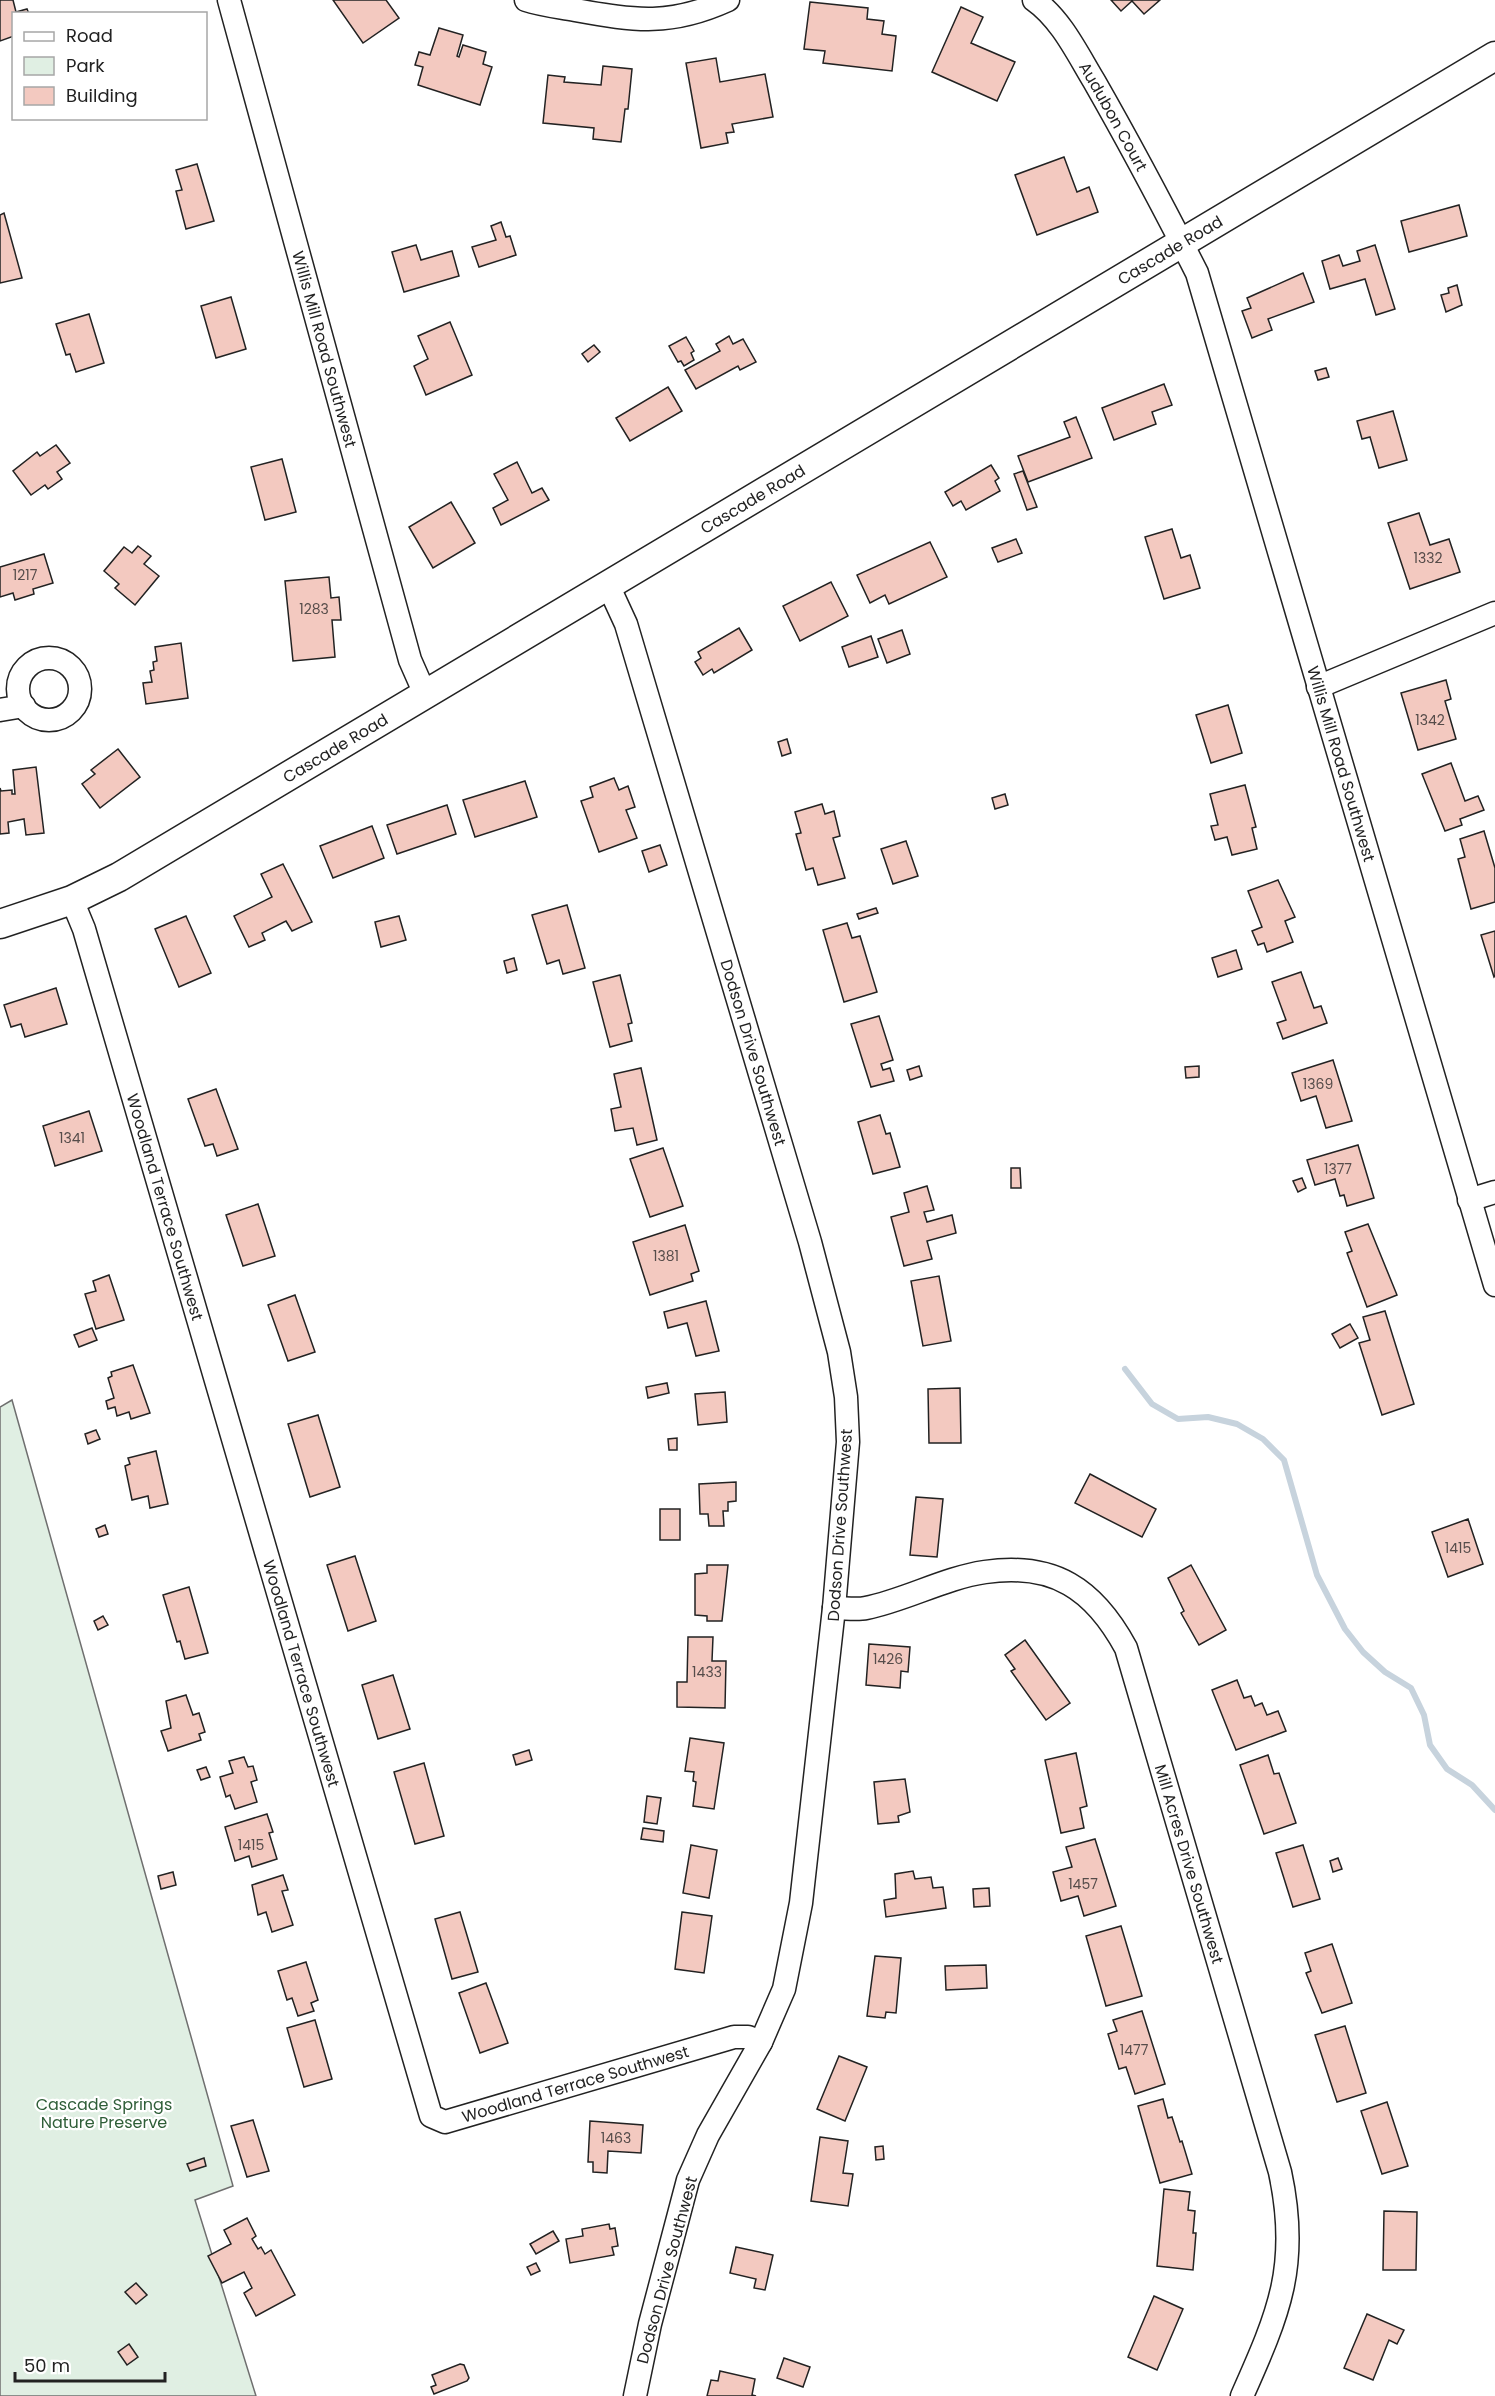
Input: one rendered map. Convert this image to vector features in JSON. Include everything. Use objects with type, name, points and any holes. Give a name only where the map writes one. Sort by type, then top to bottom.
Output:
[{"type":"main road","name":"Cascade Road","points":[[0,924],[72,900],[119,877],[1495,56]]},
{"type":"street","name":"Willis Mill Road Southwest","points":[[229,0],[410,660],[426,694]]},
{"type":"street","points":[[526,0],[636,20],[680,17],[699,13],[728,0]]},
{"type":"street","name":"Audubon Court","points":[[1034,0],[1045,8],[1071,43],[1123,132],[1182,243]]},
{"type":"street","name":"Willis Mill Road Southwest","points":[[1182,243],[1197,273],[1495,1285]]},
{"type":"street","name":"Dodson Drive Southwest","points":[[608,585],[626,624],[810,1242],[839,1352],[846,1397],[848,1442],[834,1608],[801,1903],[784,1989],[761,2042],[708,2135],[688,2180],[650,2324],[635,2396]]},
{"type":"street","points":[[1318,687],[1495,613]]},
{"type":"street","points":[[0,710],[24,706]]},
{"type":"street","name":"Woodland Terrace Southwest","points":[[72,900],[84,929],[431,2116],[445,2122],[734,2037],[748,2037],[761,2042]]},
{"type":"street","points":[[1469,1200],[1495,1192]]},
{"type":"street","name":"Mill Acres Drive Southwest","points":[[834,1608],[864,1609],[984,1572],[1030,1570],[1060,1579],[1089,1596],[1110,1618],[1126,1648],[1281,2172],[1288,2207],[1289,2253],[1282,2298],[1270,2334],[1242,2396]]},
{"type":"green space","name":"Cascade Springs Nature Preserve","points":[[12,1400],[233,2186],[195,2200],[256,2396],[0,2396],[0,1407]]},
{"type":"building","points":[[0,0],[13,0],[16,12],[12,12],[12,37],[0,41]]},
{"type":"building","points":[[333,0],[386,0],[399,18],[363,43]]},
{"type":"building","points":[[1111,0],[1160,0],[1144,14],[1132,1],[1121,11]]},
{"type":"building","points":[[810,2],[868,8],[867,19],[884,21],[882,34],[896,36],[892,71],[823,63],[825,51],[804,49]]},
{"type":"building","points":[[961,7],[983,17],[971,43],[1015,62],[997,101],[932,72]]},
{"type":"building","points":[[439,28],[463,35],[457,56],[459,57],[463,45],[486,52],[483,64],[492,67],[480,105],[418,85],[423,67],[415,65],[419,52],[430,55]]},
{"type":"building","points":[[716,58],[720,82],[765,74],[773,117],[732,124],[734,132],[726,133],[728,143],[701,148],[686,63]]},
{"type":"building","points":[[603,66],[632,69],[628,109],[625,109],[621,142],[593,139],[594,128],[543,123],[548,75],[565,77],[564,82],[601,85]]},
{"type":"building","points":[[1064,157],[1077,192],[1089,187],[1098,212],[1037,235],[1015,175]]},
{"type":"building","points":[[197,164],[214,221],[186,229],[176,191],[182,190],[176,170]]},
{"type":"building","points":[[1459,205],[1467,236],[1409,252],[1401,221]]},
{"type":"building","points":[[4,213],[22,278],[0,283],[0,215]]},
{"type":"building","points":[[501,222],[506,237],[510,236],[516,255],[479,267],[472,247],[496,240],[491,226]]},
{"type":"building","points":[[416,245],[421,260],[452,251],[459,276],[404,292],[392,252]]},
{"type":"building","points":[[1375,245],[1395,309],[1376,315],[1365,279],[1330,289],[1322,261],[1339,255],[1343,266],[1360,261],[1357,251]]},
{"type":"building","points":[[1303,273],[1314,302],[1268,319],[1272,330],[1252,338],[1242,311],[1251,308],[1247,298]]},
{"type":"building","points":[[1457,285],[1462,305],[1446,312],[1441,295],[1449,293],[1448,288]]},
{"type":"building","points":[[231,297],[246,349],[216,358],[201,306]]},
{"type":"building","points":[[89,314],[104,363],[76,372],[70,354],[66,355],[56,324]]},
{"type":"building","points":[[450,322],[472,375],[426,395],[414,366],[428,359],[418,336]]},
{"type":"building","points":[[729,336],[733,344],[743,339],[756,362],[740,370],[738,366],[696,389],[685,370],[720,351],[716,344]]},
{"type":"building","points":[[686,337],[694,351],[691,353],[694,360],[684,366],[681,361],[678,362],[669,346]]},
{"type":"building","points":[[594,345],[600,352],[588,362],[582,354]]},
{"type":"building","points":[[1326,368],[1329,377],[1318,380],[1315,371]]},
{"type":"building","points":[[1164,384],[1172,405],[1152,412],[1156,424],[1114,440],[1102,408]]},
{"type":"building","points":[[668,387],[682,411],[630,441],[616,418]]},
{"type":"building","points":[[1393,411],[1407,460],[1379,468],[1370,437],[1362,439],[1357,421]]},
{"type":"building","points":[[1076,417],[1092,458],[1028,482],[1018,456],[1070,437],[1064,422]]},
{"type":"building","points":[[56,445],[70,463],[57,472],[62,479],[48,489],[45,485],[31,495],[13,471],[37,452],[40,456]]},
{"type":"building","points":[[282,459],[296,512],[265,520],[251,467]]},
{"type":"building","points":[[517,462],[532,493],[542,488],[549,500],[501,525],[493,508],[508,500],[494,474]]},
{"type":"building","points":[[991,465],[999,478],[995,481],[1000,491],[966,510],[961,501],[953,506],[945,492]]},
{"type":"building","points":[[1023,471],[1037,507],[1027,510],[1014,474]]},
{"type":"building","points":[[451,502],[475,543],[433,568],[409,527]]},
{"type":"building","points":[[1419,513],[1430,545],[1449,539],[1460,572],[1410,589],[1388,523]]},
{"type":"building","points":[[1172,529],[1181,558],[1190,555],[1200,588],[1164,599],[1145,537]]},
{"type":"building","points":[[1016,539],[1022,553],[998,562],[992,548]]},
{"type":"building","points":[[930,542],[947,577],[889,604],[885,595],[870,603],[857,575]]},
{"type":"building","points":[[138,546],[151,556],[144,564],[159,576],[135,605],[115,588],[119,584],[104,571],[124,547],[132,553]]},
{"type":"building","points":[[44,554],[53,583],[33,589],[34,594],[15,600],[13,593],[0,597],[0,567]]},
{"type":"building","points":[[329,577],[331,598],[339,597],[341,620],[332,620],[335,657],[293,661],[285,581]]},
{"type":"building","points":[[831,582],[848,616],[800,641],[783,606]]},
{"type":"building","points":[[739,628],[752,650],[714,673],[712,669],[703,675],[695,662],[701,658],[698,652]]},
{"type":"building","points":[[902,630],[910,654],[887,663],[878,639]]},
{"type":"building","points":[[871,636],[878,657],[849,667],[842,647]]},
{"type":"building","points":[[181,643],[188,698],[146,704],[143,683],[152,682],[150,671],[154,670],[153,662],[157,661],[155,647]]},
{"type":"building","points":[[1446,680],[1451,699],[1445,701],[1456,739],[1418,750],[1401,693]]},
{"type":"building","points":[[1228,705],[1242,753],[1211,763],[1196,715]]},
{"type":"building","points":[[787,739],[791,753],[782,756],[778,742]]},
{"type":"building","points":[[118,749],[140,777],[100,808],[82,784],[95,774],[91,770]]},
{"type":"building","points":[[1451,763],[1465,801],[1478,796],[1484,810],[1460,819],[1462,825],[1445,831],[1422,774]]},
{"type":"building","points":[[36,767],[44,833],[26,835],[24,819],[8,822],[9,833],[0,834],[0,788],[1,791],[12,790],[12,794],[15,794],[13,770]]},
{"type":"building","points":[[614,778],[619,790],[628,786],[635,807],[626,810],[637,838],[599,852],[581,801],[593,797],[590,787]]},
{"type":"building","points":[[525,781],[537,817],[475,837],[463,800]]},
{"type":"building","points":[[1245,785],[1256,827],[1252,828],[1257,849],[1232,855],[1227,837],[1215,840],[1211,826],[1218,825],[1210,794]]},
{"type":"building","points":[[1005,794],[1008,805],[995,809],[992,798]]},
{"type":"building","points":[[822,804],[825,814],[834,811],[840,836],[833,838],[845,878],[818,885],[813,868],[806,870],[796,834],[801,833],[795,812]]},
{"type":"building","points":[[447,805],[456,834],[397,854],[387,825]]},
{"type":"building","points":[[372,826],[384,858],[333,878],[320,846]]},
{"type":"building","points":[[1484,831],[1495,868],[1495,902],[1471,909],[1458,859],[1465,857],[1460,839]]},
{"type":"building","points":[[906,841],[918,876],[893,884],[881,849]]},
{"type":"building","points":[[660,845],[667,865],[649,872],[642,851]]},
{"type":"building","points":[[283,864],[312,922],[292,931],[286,921],[262,933],[265,940],[249,947],[234,916],[272,897],[261,874]]},
{"type":"building","points":[[1278,880],[1295,917],[1285,921],[1293,942],[1267,952],[1264,943],[1258,945],[1252,931],[1262,927],[1248,891]]},
{"type":"building","points":[[567,905],[585,968],[563,974],[559,960],[547,964],[532,915]]},
{"type":"building","points":[[876,908],[878,913],[859,919],[857,914]]},
{"type":"building","points":[[186,916],[211,973],[179,987],[155,929]]},
{"type":"building","points":[[399,916],[406,940],[381,947],[375,922]]},
{"type":"building","points":[[847,923],[852,938],[860,936],[877,992],[844,1002],[823,930]]},
{"type":"building","points":[[1495,931],[1495,976],[1494,977],[1481,935]]},
{"type":"building","points":[[1236,950],[1242,969],[1218,977],[1212,958]]},
{"type":"building","points":[[514,958],[517,970],[507,973],[504,961]]},
{"type":"building","points":[[1301,972],[1314,1008],[1321,1006],[1327,1023],[1283,1039],[1277,1023],[1286,1020],[1272,982]]},
{"type":"building","points":[[620,975],[632,1023],[628,1024],[632,1041],[610,1047],[593,982]]},
{"type":"building","points":[[56,988],[67,1024],[25,1037],[21,1024],[11,1027],[4,1005]]},
{"type":"building","points":[[879,1016],[893,1060],[881,1064],[883,1070],[890,1068],[894,1081],[871,1087],[851,1024]]},
{"type":"building","points":[[1333,1060],[1352,1121],[1326,1128],[1316,1096],[1301,1101],[1292,1073]]},
{"type":"building","points":[[919,1066],[922,1076],[910,1080],[907,1070]]},
{"type":"building","points":[[1199,1066],[1199,1077],[1186,1078],[1185,1067]]},
{"type":"building","points":[[641,1068],[657,1140],[637,1145],[633,1128],[615,1131],[611,1109],[621,1107],[614,1074]]},
{"type":"building","points":[[216,1089],[238,1149],[217,1156],[213,1144],[205,1146],[188,1099]]},
{"type":"building","points":[[89,1111],[102,1151],[55,1166],[43,1126]]},
{"type":"building","points":[[880,1115],[886,1134],[890,1133],[900,1167],[873,1174],[858,1122]]},
{"type":"building","points":[[1358,1145],[1374,1198],[1347,1206],[1344,1195],[1340,1196],[1335,1179],[1315,1185],[1307,1160]]},
{"type":"building","points":[[663,1148],[683,1206],[650,1217],[630,1159]]},
{"type":"building","points":[[1011,1168],[1020,1168],[1021,1188],[1011,1188]]},
{"type":"building","points":[[1302,1178],[1306,1188],[1298,1192],[1293,1181]]},
{"type":"building","points":[[927,1186],[934,1210],[924,1212],[927,1222],[952,1215],[956,1233],[927,1241],[932,1259],[904,1266],[891,1217],[909,1212],[904,1193]]},
{"type":"building","points":[[258,1204],[275,1256],[243,1266],[226,1215]]},
{"type":"building","points":[[1368,1224],[1397,1295],[1367,1307],[1347,1253],[1352,1251],[1345,1232]]},
{"type":"building","points":[[685,1225],[699,1271],[691,1274],[693,1281],[650,1295],[633,1242]]},
{"type":"building","points":[[109,1275],[124,1320],[96,1329],[85,1294],[96,1291],[93,1281]]},
{"type":"building","points":[[939,1276],[951,1341],[923,1346],[911,1281]]},
{"type":"building","points":[[295,1295],[315,1352],[288,1361],[268,1305]]},
{"type":"building","points":[[706,1301],[719,1351],[696,1356],[687,1323],[668,1328],[664,1312]]},
{"type":"building","points":[[1385,1311],[1414,1404],[1382,1415],[1359,1343],[1370,1340],[1363,1317]]},
{"type":"building","points":[[1350,1324],[1358,1338],[1340,1348],[1332,1334]]},
{"type":"building","points":[[92,1328],[97,1340],[79,1347],[74,1335]]},
{"type":"building","points":[[133,1365],[150,1413],[131,1419],[129,1412],[117,1416],[115,1407],[108,1409],[106,1401],[114,1398],[108,1378],[112,1376],[111,1372]]},
{"type":"building","points":[[667,1383],[669,1393],[648,1398],[646,1387]]},
{"type":"building","points":[[960,1388],[961,1443],[929,1443],[928,1389]]},
{"type":"building","points":[[725,1392],[727,1422],[698,1425],[695,1394]]},
{"type":"building","points":[[318,1415],[340,1487],[310,1497],[288,1424]]},
{"type":"building","points":[[96,1430],[100,1439],[88,1444],[85,1434]]},
{"type":"building","points":[[677,1438],[677,1450],[669,1450],[668,1439]]},
{"type":"building","points":[[156,1451],[168,1504],[150,1508],[148,1496],[132,1500],[125,1466],[130,1464],[128,1458]]},
{"type":"building","points":[[1090,1474],[1156,1509],[1142,1537],[1075,1503]]},
{"type":"building","points":[[736,1482],[736,1501],[728,1502],[728,1511],[723,1511],[724,1526],[709,1526],[708,1514],[700,1514],[699,1484]]},
{"type":"building","points":[[916,1497],[943,1499],[937,1557],[910,1555]]},
{"type":"building","points":[[660,1509],[680,1509],[680,1540],[660,1540]]},
{"type":"building","points":[[1468,1519],[1483,1564],[1448,1577],[1432,1532]]},
{"type":"building","points":[[105,1525],[108,1534],[99,1537],[96,1529]]},
{"type":"building","points":[[355,1556],[376,1621],[348,1631],[327,1565]]},
{"type":"building","points":[[707,1565],[728,1565],[722,1621],[707,1621],[707,1616],[695,1615],[695,1574],[707,1573]]},
{"type":"building","points":[[1191,1565],[1226,1630],[1199,1645],[1181,1613],[1184,1611],[1168,1578]]},
{"type":"building","points":[[189,1587],[208,1653],[185,1659],[180,1641],[177,1642],[163,1595]]},
{"type":"building","points":[[103,1616],[108,1625],[98,1630],[94,1621]]},
{"type":"building","points":[[688,1637],[713,1637],[712,1661],[726,1661],[725,1708],[677,1707],[677,1682],[687,1682]]},
{"type":"building","points":[[1025,1640],[1070,1703],[1046,1720],[1011,1671],[1015,1669],[1005,1655]]},
{"type":"building","points":[[869,1644],[910,1647],[908,1672],[901,1671],[900,1688],[866,1685]]},
{"type":"building","points":[[393,1675],[410,1729],[378,1739],[362,1685]]},
{"type":"building","points":[[1237,1680],[1244,1698],[1251,1696],[1255,1706],[1262,1703],[1267,1715],[1278,1711],[1286,1731],[1236,1750],[1212,1690]]},
{"type":"building","points":[[186,1695],[193,1715],[199,1713],[205,1732],[199,1734],[201,1740],[168,1751],[161,1731],[171,1728],[166,1701]]},
{"type":"building","points":[[690,1738],[724,1743],[714,1809],[693,1806],[696,1782],[693,1781],[694,1772],[685,1771]]},
{"type":"building","points":[[529,1750],[532,1760],[516,1765],[513,1755]]},
{"type":"building","points":[[1076,1753],[1087,1806],[1080,1808],[1084,1828],[1061,1833],[1045,1760]]},
{"type":"building","points":[[1268,1755],[1274,1774],[1279,1773],[1296,1823],[1264,1834],[1240,1765]]},
{"type":"building","points":[[244,1757],[248,1767],[253,1766],[257,1780],[251,1782],[257,1802],[235,1809],[230,1795],[226,1797],[220,1777],[233,1773],[229,1761]]},
{"type":"building","points":[[424,1763],[444,1836],[415,1844],[394,1772]]},
{"type":"building","points":[[206,1767],[210,1777],[201,1780],[197,1770]]},
{"type":"building","points":[[905,1779],[910,1812],[898,1816],[899,1822],[878,1824],[874,1782]]},
{"type":"building","points":[[647,1796],[661,1798],[657,1824],[644,1822]]},
{"type":"building","points":[[267,1814],[273,1832],[269,1833],[277,1859],[252,1867],[249,1856],[235,1861],[225,1827]]},
{"type":"building","points":[[643,1828],[664,1831],[663,1842],[641,1839]]},
{"type":"building","points":[[1095,1839],[1116,1906],[1084,1916],[1078,1896],[1061,1901],[1053,1872],[1072,1867],[1066,1847]]},
{"type":"building","points":[[691,1845],[717,1850],[709,1898],[683,1893]]},
{"type":"building","points":[[1303,1845],[1320,1899],[1293,1907],[1276,1853]]},
{"type":"building","points":[[1338,1858],[1342,1869],[1333,1872],[1330,1861]]},
{"type":"building","points":[[913,1871],[915,1879],[931,1877],[933,1888],[943,1887],[946,1908],[886,1917],[884,1900],[896,1898],[895,1874]]},
{"type":"building","points":[[173,1872],[176,1885],[161,1889],[158,1876]]},
{"type":"building","points":[[283,1875],[288,1890],[282,1891],[293,1925],[272,1932],[266,1912],[258,1915],[252,1885]]},
{"type":"building","points":[[989,1888],[990,1906],[974,1907],[973,1889]]},
{"type":"building","points":[[460,1912],[478,1972],[452,1979],[435,1919]]},
{"type":"building","points":[[682,1912],[712,1916],[704,1973],[675,1969]]},
{"type":"building","points":[[1121,1926],[1142,1996],[1106,2006],[1086,1936]]},
{"type":"building","points":[[1332,1944],[1352,2003],[1322,2013],[1306,1973],[1311,1971],[1305,1953]]},
{"type":"building","points":[[875,1956],[901,1958],[896,2013],[886,2012],[885,2018],[867,2016]]},
{"type":"building","points":[[306,1962],[318,2000],[311,2003],[314,2011],[298,2016],[292,1998],[287,2000],[278,1971]]},
{"type":"building","points":[[986,1965],[987,1988],[946,1990],[945,1966]]},
{"type":"building","points":[[486,1983],[508,2043],[480,2053],[459,1993]]},
{"type":"building","points":[[1142,2011],[1165,2084],[1135,2094],[1126,2067],[1119,2069],[1108,2034],[1117,2031],[1113,2020]]},
{"type":"building","points":[[315,2020],[332,2079],[304,2087],[287,2028]]},
{"type":"building","points":[[1345,2026],[1366,2093],[1337,2102],[1315,2035]]},
{"type":"building","points":[[839,2056],[867,2067],[845,2121],[817,2109]]},
{"type":"building","points":[[1163,2099],[1168,2118],[1172,2117],[1180,2142],[1182,2141],[1192,2174],[1160,2183],[1138,2106]]},
{"type":"building","points":[[1387,2102],[1408,2166],[1382,2174],[1361,2111]]},
{"type":"building","points":[[253,2120],[269,2171],[247,2177],[231,2126]]},
{"type":"building","points":[[590,2121],[643,2125],[641,2153],[608,2151],[607,2173],[593,2172],[593,2162],[588,2162]]},
{"type":"building","points":[[820,2137],[848,2141],[843,2173],[853,2174],[848,2206],[811,2201]]},
{"type":"building","points":[[883,2146],[884,2159],[876,2160],[875,2147]]},
{"type":"building","points":[[204,2158],[206,2166],[190,2171],[187,2164]]},
{"type":"building","points":[[1164,2189],[1190,2192],[1188,2210],[1195,2211],[1193,2233],[1196,2233],[1193,2270],[1157,2266]]},
{"type":"building","points":[[1384,2211],[1417,2212],[1416,2270],[1383,2270]]},
{"type":"building","points":[[247,2218],[256,2236],[252,2239],[258,2249],[261,2247],[265,2254],[271,2250],[295,2295],[256,2316],[244,2293],[252,2288],[244,2272],[222,2283],[208,2256],[231,2244],[224,2230]]},
{"type":"building","points":[[609,2224],[610,2229],[615,2228],[618,2246],[612,2247],[614,2255],[570,2263],[566,2239],[583,2236],[582,2229]]},
{"type":"building","points":[[553,2231],[559,2241],[536,2254],[530,2244]]},
{"type":"building","points":[[736,2247],[773,2255],[765,2290],[754,2288],[756,2279],[730,2273]]},
{"type":"building","points":[[536,2263],[540,2271],[531,2275],[527,2267]]},
{"type":"building","points":[[136,2283],[147,2295],[136,2304],[125,2292]]},
{"type":"building","points":[[1154,2296],[1183,2309],[1157,2370],[1128,2357]]},
{"type":"building","points":[[1367,2314],[1404,2330],[1397,2344],[1389,2340],[1373,2380],[1344,2368]]},
{"type":"building","points":[[129,2344],[138,2357],[127,2365],[118,2352]]},
{"type":"building","points":[[784,2358],[810,2367],[803,2387],[777,2378]]},
{"type":"building","points":[[460,2364],[464,2365],[469,2378],[467,2381],[434,2394],[431,2387],[436,2385],[432,2375]]},
{"type":"building","points":[[720,2371],[755,2379],[752,2395],[756,2396],[707,2396],[711,2380],[718,2381]]},
{"type":"waterway","points":[[1125,1369],[1152,1404],[1178,1419],[1208,1417],[1237,1424],[1263,1439],[1284,1460],[1317,1575],[1345,1629],[1363,1652],[1385,1672],[1411,1688],[1424,1715],[1430,1745],[1447,1769],[1472,1785],[1495,1810]]}]
